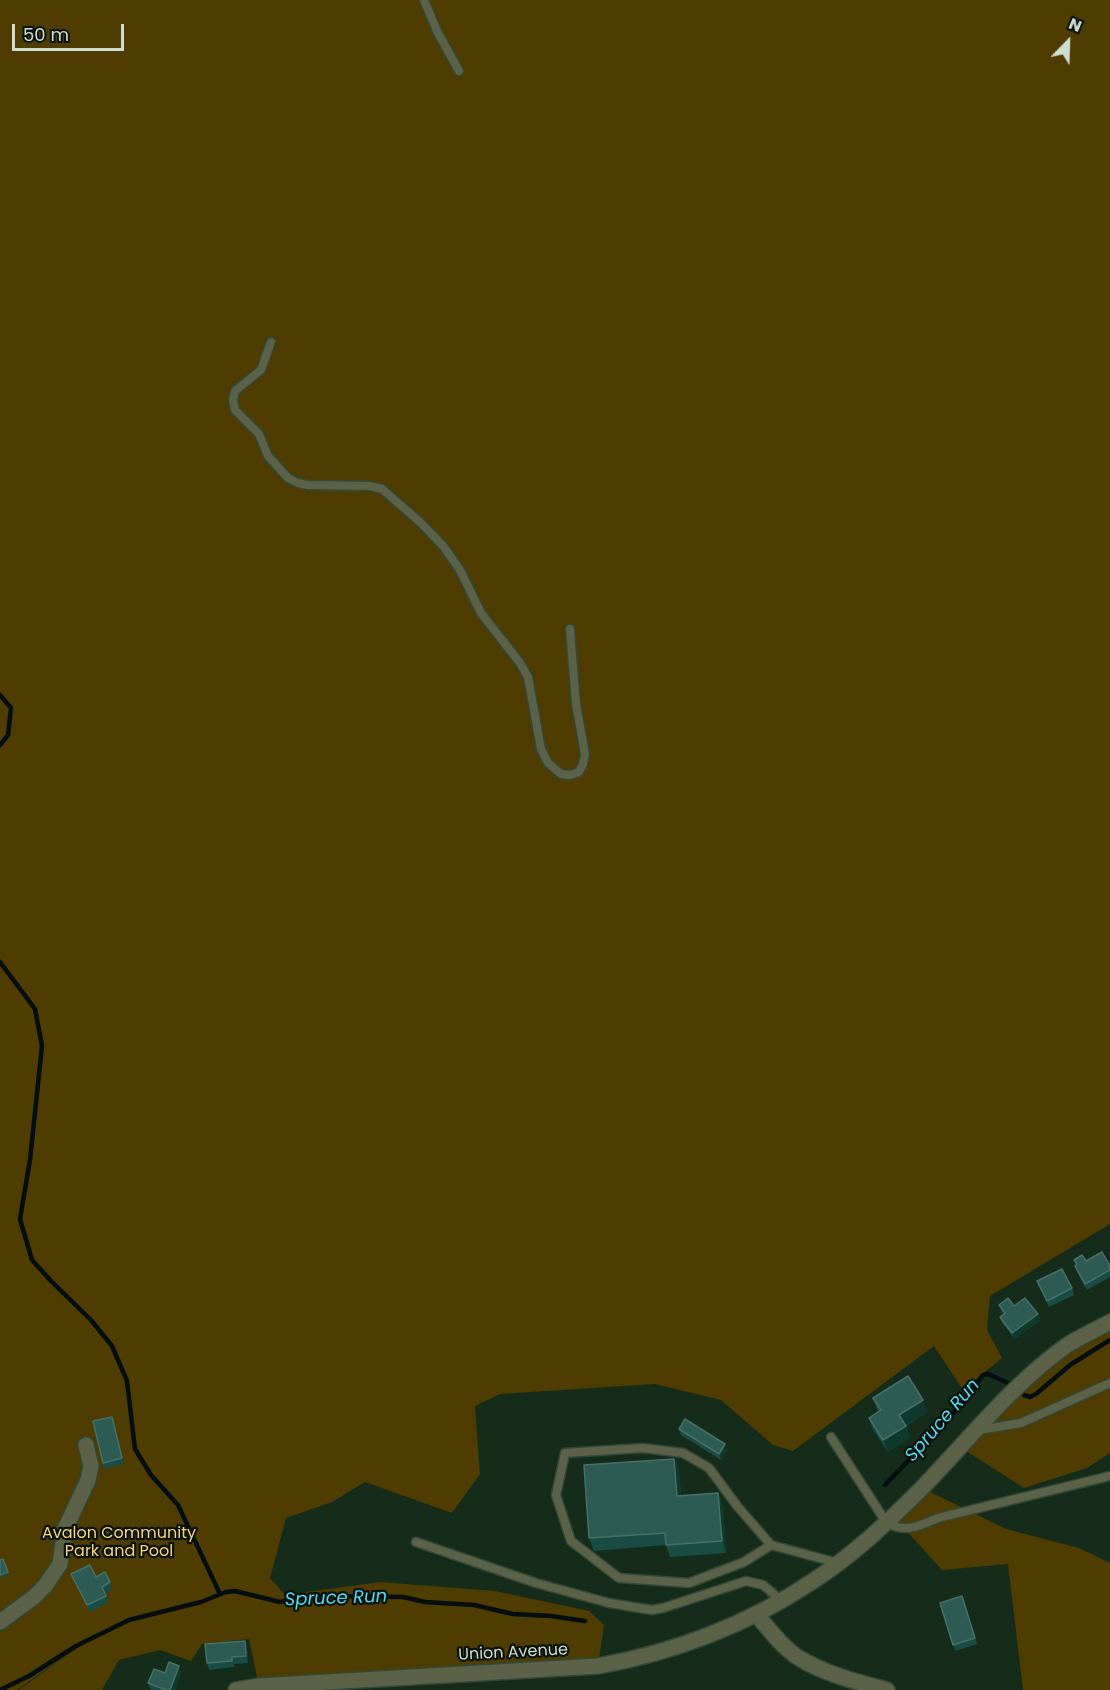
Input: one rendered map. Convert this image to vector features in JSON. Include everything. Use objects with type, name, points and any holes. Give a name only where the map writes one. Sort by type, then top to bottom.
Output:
[{"type":"street","name":"Union Avenue","points":[[236,1690],[259,1686],[598,1666],[639,1659],[756,1614],[812,1582],[838,1563],[922,1488],[1015,1388],[1067,1346],[1110,1322]]},
{"type":"street","points":[[0,1622],[34,1597],[45,1586],[60,1564],[65,1529],[88,1480],[91,1466],[87,1444]]},
{"type":"street","points":[[756,1614],[780,1642],[797,1657],[826,1671],[887,1690]]},
{"type":"lane","points":[[424,0],[437,31],[459,71]]},
{"type":"lane","points":[[271,342],[261,370],[235,392],[232,399],[235,410],[260,434],[268,456],[288,478],[308,485],[370,486],[382,489],[422,523],[444,546],[460,570],[481,613],[520,663],[528,677],[542,749],[548,764],[561,774],[570,775],[579,772],[584,764],[585,754],[576,704],[570,629]]},
{"type":"lane","points":[[975,1431],[1021,1423],[1110,1383]]},
{"type":"lane","points":[[831,1437],[886,1522],[896,1529],[915,1528],[938,1518],[1110,1476]]},
{"type":"lane","points":[[771,1545],[744,1562],[688,1583],[619,1578],[571,1541],[556,1495],[565,1453],[643,1448],[682,1453],[709,1468],[738,1507],[771,1545],[838,1563]]},
{"type":"lane","points":[[416,1542],[536,1584],[639,1609],[663,1608],[746,1581],[763,1585],[781,1600]]},
{"type":"green space","name":"Avalon Community Park and Pool","points":[[0,0],[1110,0],[1110,1224],[990,1296],[987,1330],[1002,1358],[963,1390],[934,1346],[793,1451],[773,1445],[721,1400],[655,1384],[500,1394],[475,1406],[480,1474],[452,1513],[365,1482],[332,1502],[286,1518],[270,1578],[285,1595],[380,1582],[495,1591],[589,1611],[604,1625],[598,1666],[259,1686],[249,1639],[202,1644],[191,1661],[160,1650],[119,1660],[102,1690],[19,1690],[85,1642],[17,1690],[0,1690]]},
{"type":"green space","points":[[1110,1322],[1110,1453],[1087,1468],[1024,1488],[960,1447],[1015,1388]]},
{"type":"green space","points":[[922,1488],[1006,1529],[1079,1548],[1110,1563],[1110,1690],[1023,1690],[1008,1564],[942,1570],[893,1516]]},
{"type":"building","points":[[1102,1252],[1110,1270],[1085,1284],[1074,1260],[1082,1255],[1086,1261]]},
{"type":"building","points":[[1062,1269],[1072,1288],[1047,1301],[1037,1281]]},
{"type":"building","points":[[1008,1298],[1014,1306],[1025,1298],[1038,1314],[1012,1333],[1000,1317],[1005,1313],[999,1305]]},
{"type":"building","points":[[908,1376],[923,1400],[899,1415],[906,1426],[883,1440],[869,1418],[881,1410],[873,1398]]},
{"type":"building","points":[[112,1417],[122,1458],[103,1463],[93,1421]]},
{"type":"building","points":[[685,1419],[725,1444],[719,1454],[679,1429]]},
{"type":"building","points":[[674,1459],[677,1496],[718,1493],[722,1541],[666,1545],[665,1533],[589,1538],[584,1465]]},
{"type":"building","points":[[3,1559],[8,1572],[0,1575],[0,1560]]},
{"type":"building","points":[[90,1565],[96,1577],[105,1572],[110,1582],[102,1587],[106,1596],[87,1605],[71,1574]]},
{"type":"building","points":[[962,1596],[975,1638],[953,1645],[940,1603]]},
{"type":"building","points":[[245,1641],[246,1656],[232,1657],[232,1661],[207,1663],[205,1644]]},
{"type":"building","points":[[169,1662],[179,1666],[170,1690],[148,1683],[154,1669],[165,1673]]},
{"type":"waterway","points":[[0,695],[11,708],[8,735],[0,745]]},
{"type":"waterway","points":[[0,962],[35,1009],[42,1046],[30,1160],[20,1219],[32,1260],[91,1320],[112,1346],[127,1381],[135,1449],[151,1475],[178,1505],[220,1594]]},
{"type":"waterway","name":"Spruce Run","points":[[1024,1395],[1030,1397],[1036,1394],[1070,1365],[1110,1340]]},
{"type":"waterway","name":"Spruce Run","points":[[885,1485],[951,1416],[983,1375],[988,1374],[1008,1383]]},
{"type":"waterway","name":"Spruce Run","points":[[0,1690],[29,1676],[76,1646],[129,1620],[201,1602],[226,1592],[235,1591],[280,1602],[311,1596],[403,1597],[425,1602],[474,1605],[513,1614],[585,1621]]}]
